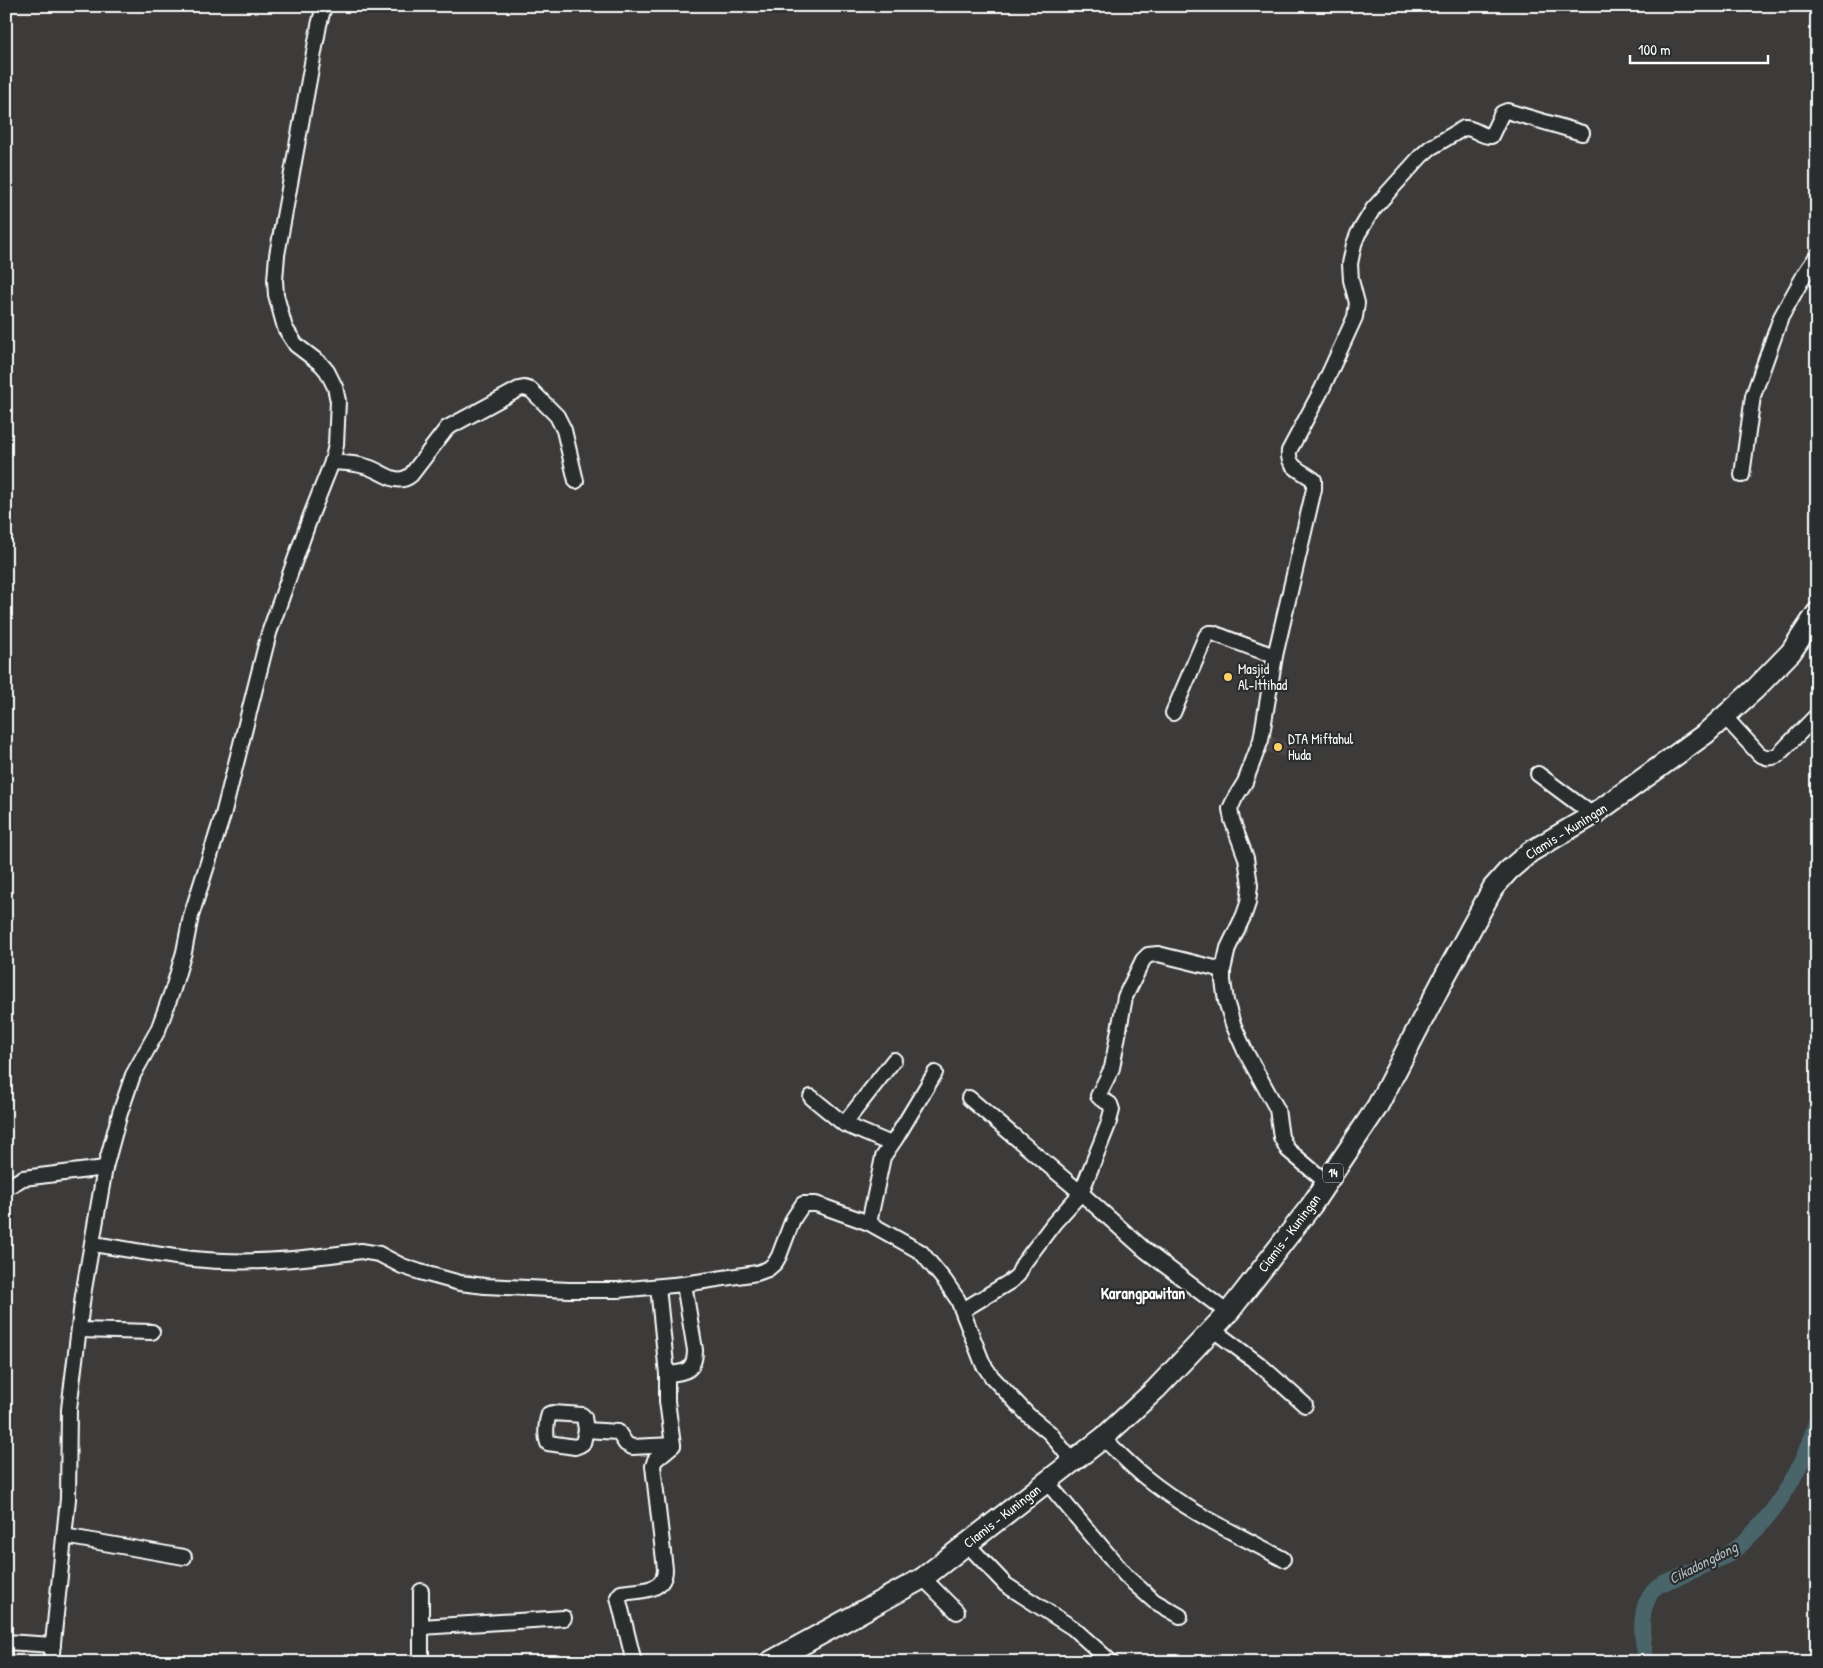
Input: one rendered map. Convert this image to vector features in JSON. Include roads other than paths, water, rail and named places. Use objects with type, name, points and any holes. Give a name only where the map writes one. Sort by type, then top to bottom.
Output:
[{"type":"highway","name":"Ciamis - Kuningan","points":[[770,1662],[923,1578],[1103,1438],[1156,1389],[1228,1313],[1276,1253],[1377,1107],[1493,888],[1508,871],[1530,852],[1593,815],[1697,740],[1755,689],[1791,652],[1817,614]]},
{"type":"street","points":[[51,1662],[69,1480],[68,1417],[83,1295],[105,1168],[120,1113],[134,1075],[158,1030],[173,989],[184,952],[191,916],[223,815],[269,633],[332,462],[337,426],[338,400],[335,387],[321,364],[296,345],[287,332],[279,312],[275,280],[277,256],[324,6]]},
{"type":"street","points":[[1326,1182],[1288,1150],[1283,1143],[1277,1109],[1245,1051],[1226,1001],[1223,981],[1223,970],[1228,948],[1244,915],[1248,903],[1250,885],[1246,858],[1232,820],[1230,809],[1245,782],[1261,740],[1275,656],[1314,489],[1314,480],[1290,462],[1289,451],[1322,389],[1355,317],[1357,302],[1351,280],[1350,264],[1354,244],[1367,218],[1379,202],[1426,151],[1467,127],[1491,136],[1504,112],[1517,113],[1582,132]]},
{"type":"street","points":[[1742,475],[1752,396],[1781,317],[1817,256]]},
{"type":"street","points":[[332,462],[366,466],[392,479],[405,480],[411,475],[447,428],[524,388],[531,390],[557,416],[564,430],[576,481]]},
{"type":"street","points":[[1173,713],[1206,636],[1209,633],[1275,656]]},
{"type":"street","points":[[1724,716],[1758,754],[1771,758],[1778,755],[1817,714]]},
{"type":"street","points":[[1538,774],[1593,815]]},
{"type":"street","points":[[963,1310],[1018,1275],[1025,1261],[1054,1223],[1081,1193],[1108,1125],[1112,1110],[1110,1104],[1100,1098],[1099,1094],[1112,1068],[1125,997],[1143,960],[1148,955],[1158,954],[1223,970]]},
{"type":"street","points":[[844,1124],[894,1060]]},
{"type":"street","points":[[869,1223],[883,1157],[935,1072]]},
{"type":"street","points":[[811,1097],[844,1124],[890,1144]]},
{"type":"street","points":[[969,1098],[1146,1250],[1228,1313]]},
{"type":"street","points":[[6,1188],[23,1178],[105,1168]]},
{"type":"street","points":[[92,1244],[188,1258],[224,1261],[266,1260],[361,1251],[370,1252],[410,1269],[460,1283],[594,1291],[684,1284],[757,1273],[768,1269],[779,1256],[793,1219],[803,1204],[816,1204],[869,1223],[921,1252],[946,1281],[963,1310],[983,1364],[992,1377],[1029,1416],[1050,1433],[1073,1462]]},
{"type":"street","points":[[666,1374],[685,1371],[695,1361],[695,1350],[684,1284]]},
{"type":"street","points":[[658,1287],[667,1401],[673,1445]]},
{"type":"street","points":[[1212,1329],[1259,1364],[1305,1405]]},
{"type":"street","points":[[79,1330],[152,1332]]},
{"type":"street","points":[[586,1430],[618,1432],[626,1444],[632,1447],[673,1445]]},
{"type":"street","points":[[1103,1438],[1129,1464],[1158,1487],[1200,1513],[1283,1559]]},
{"type":"street","points":[[634,1662],[618,1597],[621,1593],[656,1587],[664,1578],[665,1569],[652,1466],[655,1460],[673,1445]]},
{"type":"street","points":[[1046,1481],[1127,1578],[1154,1601],[1180,1616]]},
{"type":"street","points":[[64,1536],[184,1557]]},
{"type":"street","points":[[966,1543],[1006,1585],[1072,1628],[1111,1662]]},
{"type":"street","points":[[923,1578],[957,1612]]},
{"type":"street","points":[[421,1590],[421,1662]]},
{"type":"street","points":[[421,1627],[564,1618]]},
{"type":"street","points":[[6,1642],[53,1645]]},
{"type":"waterway","name":"Cikadongdong","points":[[1647,1662],[1643,1643],[1642,1622],[1651,1593],[1663,1583],[1729,1554],[1756,1530],[1789,1486],[1805,1453],[1817,1419]]},
{"type":"place","name":"Masjid Al-Ittihad","points":[[1228,677]]},
{"type":"place","name":"DTA Miftahul Huda","points":[[1278,747]]},
{"type":"district","name":"Karangpawitan","points":[[1143,1293]]}]
